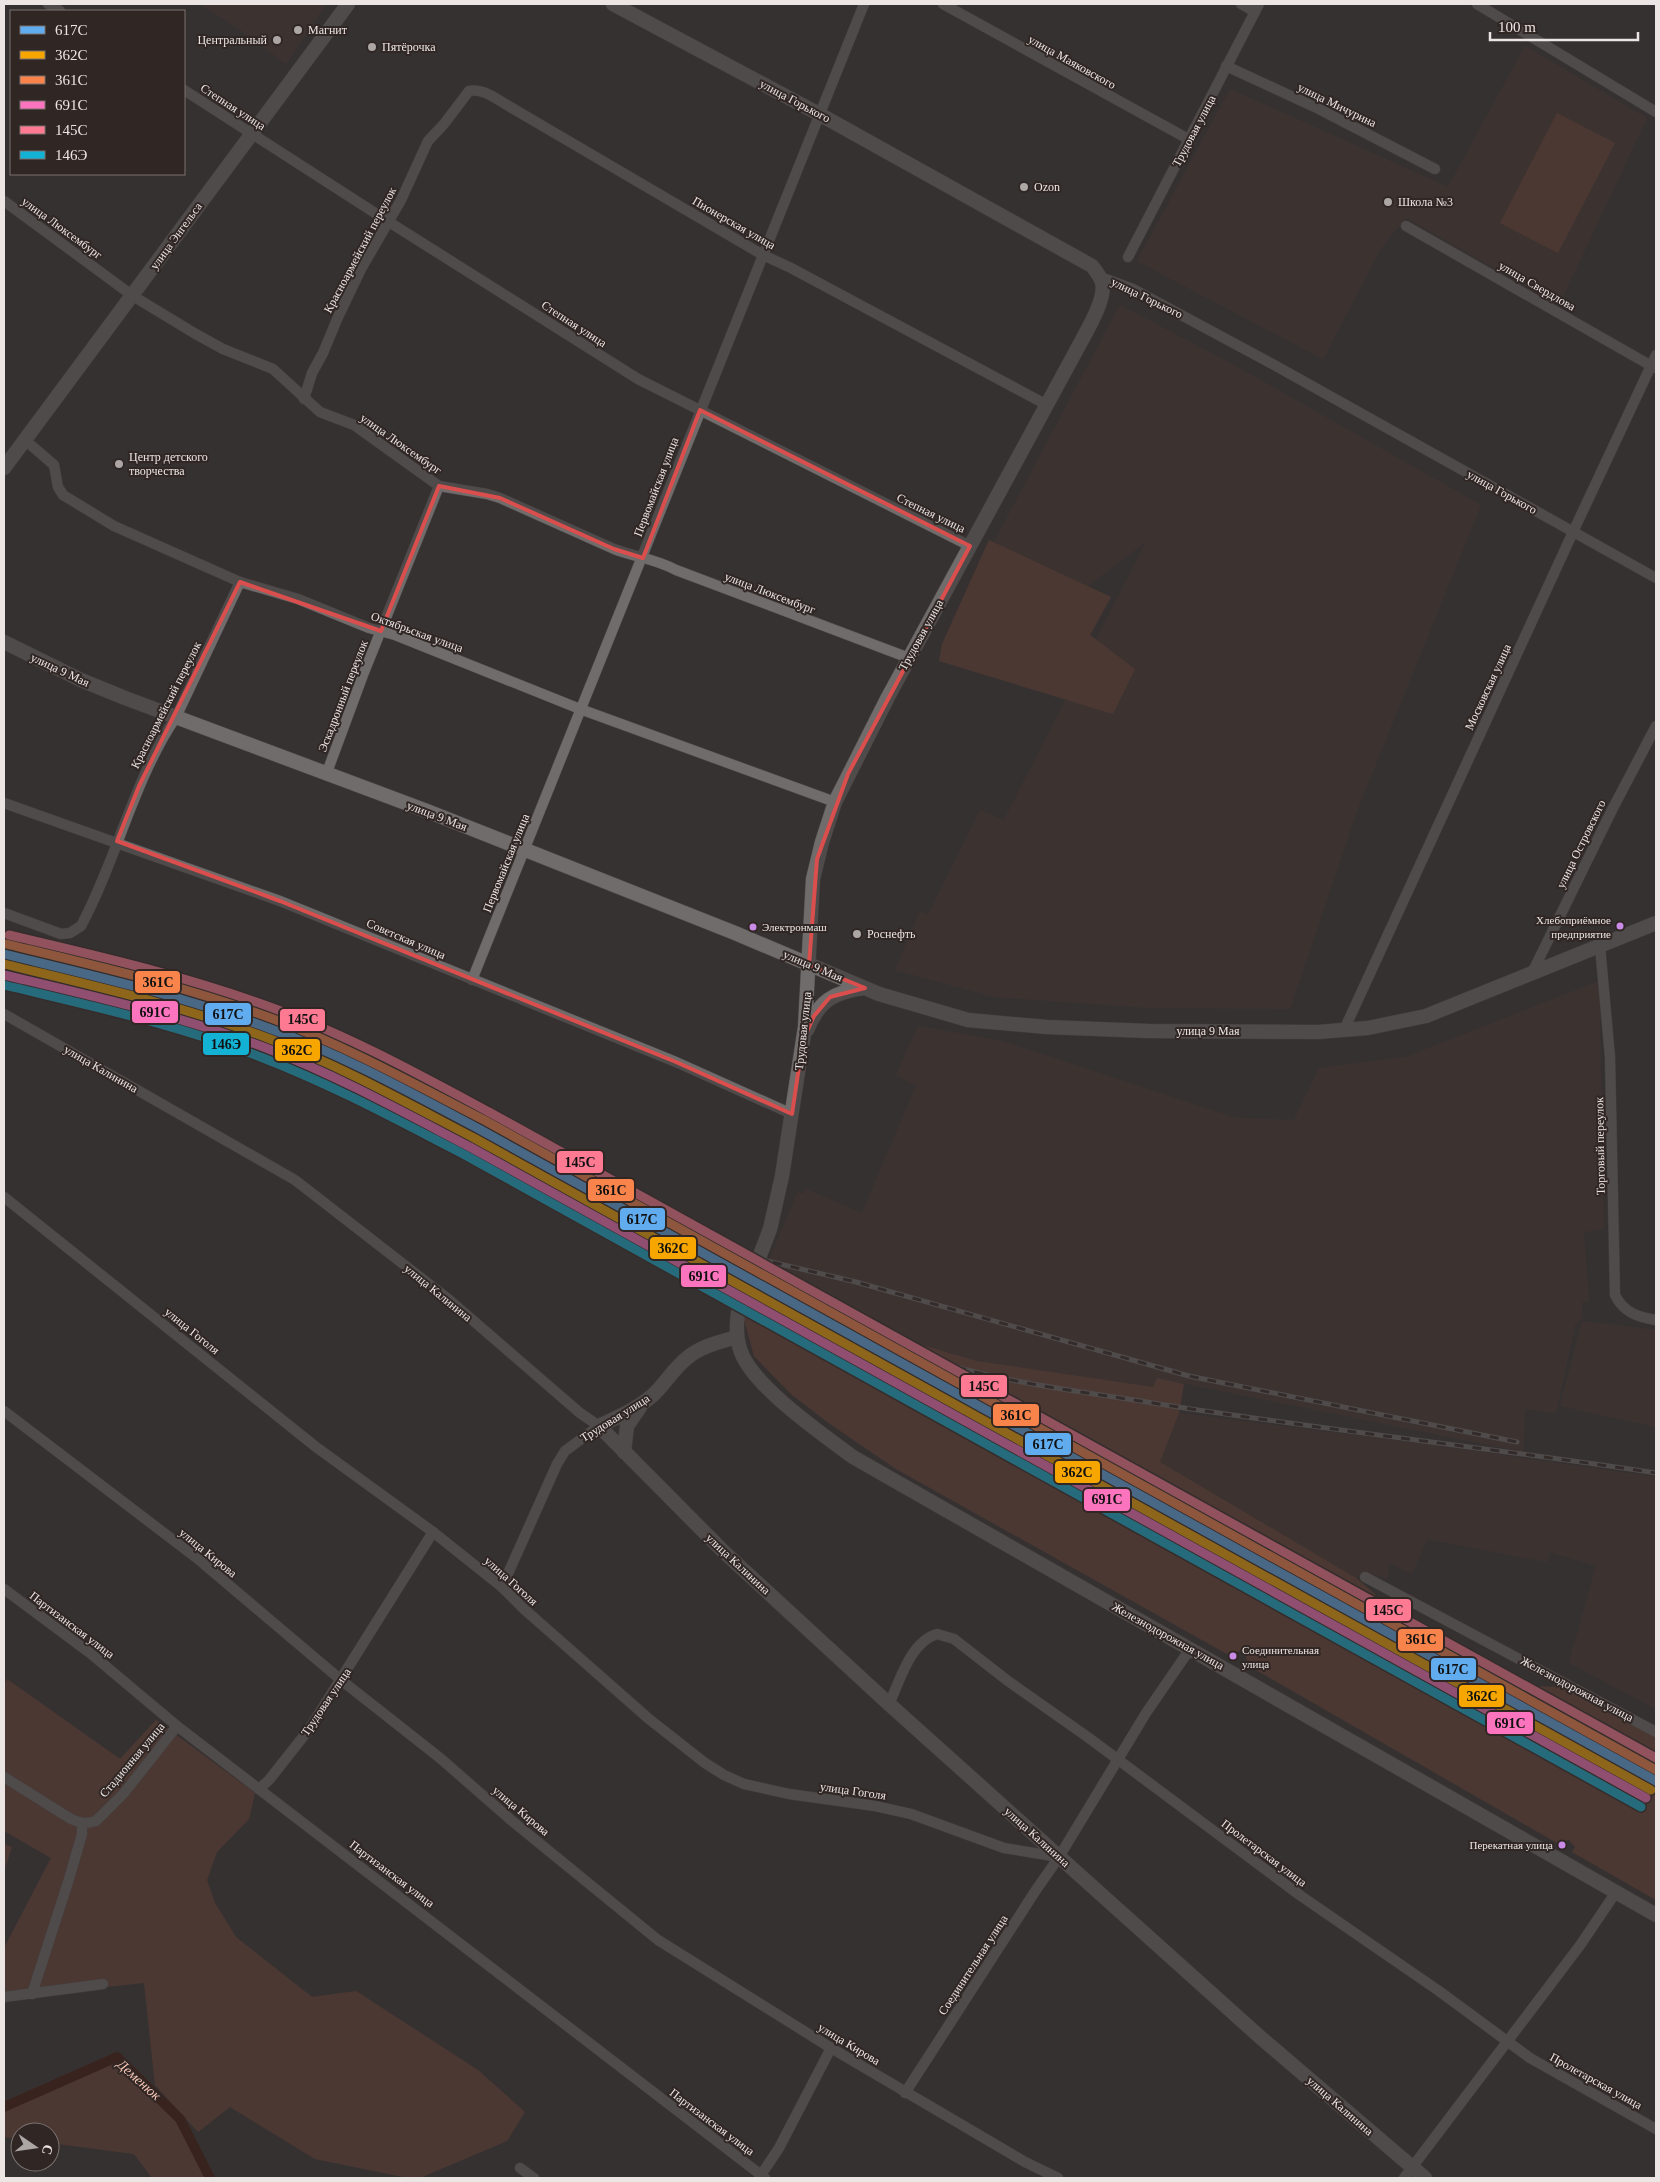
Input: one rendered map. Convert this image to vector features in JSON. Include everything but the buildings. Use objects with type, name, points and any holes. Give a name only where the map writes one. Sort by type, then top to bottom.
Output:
[{"type":"street","name":"улица Энгельса","points":[[4,467],[133,296],[348,4]]},
{"type":"street","name":"улица Горького","points":[[613,4],[819,114],[1092,266],[1100,277],[1133,289],[1276,366],[1656,578]]},
{"type":"street","name":"Первомайская улица","points":[[472,980],[864,4]]},
{"type":"street","name":"улица Маяковского","points":[[943,4],[1190,140]]},
{"type":"street","points":[[1241,4],[1257,8]]},
{"type":"street","points":[[1476,4],[1656,112]]},
{"type":"street","name":"Трудовая улица","points":[[1128,257],[1257,8]]},
{"type":"street","name":"улица Мичурина","points":[[1226,66],[1319,109],[1435,169]]},
{"type":"street","name":"Степная улица","points":[[185,91],[638,379],[970,546]]},
{"type":"street","name":"Пионерская улица","points":[[428,141],[444,124],[469,91],[482,91],[763,255],[791,268],[1047,405]]},
{"type":"street","name":"Красноармейский переулок","points":[[304,399],[312,373],[323,354],[361,269],[417,169],[428,141]]},
{"type":"street","name":"улица Люксембург","points":[[4,201],[133,296],[216,345],[273,369],[320,412],[354,426],[439,486],[488,494],[500,498],[614,549],[643,558],[653,559],[676,570],[909,658]]},
{"type":"street","name":"улица Свердлова","points":[[1406,226],[1654,367]]},
{"type":"street","name":"Трудовая улица","points":[[502,1587],[557,1464],[566,1452],[599,1426],[629,1412],[644,1402],[654,1394],[687,1358],[702,1348],[737,1337],[738,1313],[764,1247],[776,1204],[803,1040],[813,880],[822,842],[835,802],[866,739],[1047,405],[1096,310],[1102,295],[1103,284],[1100,277]]},
{"type":"street","name":"Московская улица","points":[[1344,1030],[1573,532],[1654,367],[1656,355]]},
{"type":"street","name":"Октябрьская улица","points":[[25,440],[54,465],[58,487],[63,495],[114,526],[240,582],[298,599],[395,635],[580,709],[835,802]]},
{"type":"street","name":"Эскадронный переулок","points":[[326,775],[439,486]]},
{"type":"street","name":"Красноармейский переулок","points":[[117,841],[164,733],[176,717],[240,582]]},
{"type":"street","name":"улица 9 Мая","points":[[4,642],[80,680],[326,775],[427,811],[736,933],[865,988],[951,1016],[990,1023],[1047,1028],[1148,1031],[1318,1032],[1394,1024],[1426,1016],[1656,923]]},
{"type":"street","name":"улица Островского","points":[[1531,974],[1656,726]]},
{"type":"street","name":"Советская улица","points":[[4,803],[117,841],[280,901],[676,1062],[792,1114]]},
{"type":"street","points":[[4,913],[61,934],[75,931],[81,926],[88,913],[117,841]]},
{"type":"street","name":"Торговый переулок","points":[[1600,946],[1610,1057],[1615,1295],[1618,1302],[1630,1313],[1638,1317],[1656,1320]]},
{"type":"street","points":[[803,1040],[819,1009],[830,997],[846,991],[865,988]]},
{"type":"street","name":"улица Калинина","points":[[4,1014],[295,1180],[447,1298],[580,1413],[599,1426],[724,1552],[889,1704],[1253,2030],[1407,2172],[1425,2178]]},
{"type":"street","name":"улица Гоголя","points":[[4,1197],[316,1447],[433,1532],[502,1587],[524,1609],[649,1719],[705,1763],[724,1775],[744,1784],[789,1794],[875,1806],[911,1814],[1004,1848],[1059,1857]]},
{"type":"street","name":"Железнодорожная улица","points":[[737,1337],[741,1353],[759,1378],[802,1417],[854,1457],[1656,1915]]},
{"type":"street","points":[[624,1452],[627,1426],[644,1402]]},
{"type":"street","name":"улица Кирова","points":[[4,1411],[198,1559],[341,1680],[440,1758],[511,1820],[658,1940],[905,2093],[1025,2162],[1058,2178]]},
{"type":"street","name":"Трудовая улица","points":[[259,1789],[269,1780],[310,1728],[433,1532]]},
{"type":"street","name":"Железнодорожная улица","points":[[1365,1577],[1656,1732]]},
{"type":"street","name":"Партизанская улица","points":[[4,1589],[90,1653],[176,1726],[405,1900],[761,2177]]},
{"type":"street","name":"Пролетарская улица","points":[[889,1704],[919,1646],[931,1636],[945,1635],[954,1639],[1008,1681],[1118,1759],[1301,1896],[1530,2058],[1656,2129]]},
{"type":"street","name":"Соединительная улица","points":[[905,2093],[1059,1857],[1146,1712],[1190,1649]]},
{"type":"street","name":"Стадионная улица","points":[[82,1823],[96,1821],[124,1793],[176,1726]]},
{"type":"street","points":[[4,1777],[71,1819],[82,1823],[82,1834],[32,1994]]},
{"type":"street","points":[[1407,2172],[1581,1944],[1616,1892]]},
{"type":"street","points":[[4,1997],[103,1984]]},
{"type":"street","points":[[761,2177],[779,2148],[830,2048]]},
{"type":"street","points":[[520,2168],[534,2178]]},
{"type":"highlighted area","points":[[700,410],[970,546],[848,774],[817,859],[809,965],[865,988],[830,997],[814,1016],[803,1040],[792,1114],[676,1062],[280,901],[117,841],[139,786],[240,582],[381,631],[439,486],[500,498],[614,549],[643,558]]},
{"type":"shaded area","name":"Центральный","points":[[200,4],[326,4],[286,64],[239,29]]},
{"type":"shaded area","name":"Школа №3","points":[[1525,46],[1647,118],[1559,305],[1407,218],[1391,235],[1379,252],[1323,359],[1137,261],[1230,89],[1448,187]]},
{"type":"shaded area","points":[[1557,113],[1615,143],[1558,253],[1500,223]]},
{"type":"shaded area","points":[[1120,305],[1232,364],[1481,505],[1358,808],[1290,1009],[1151,1008],[994,997],[895,970],[920,911],[928,915],[980,810],[1004,820],[1146,542],[1088,586],[994,542]]},
{"type":"shaded area","points":[[989,540],[1111,597],[1090,635],[1135,669],[1113,714],[939,661],[942,644]]},
{"type":"shaded area","points":[[4,945],[144,979],[240,1008],[326,1042],[422,1084],[603,1178],[691,1228],[676,1249],[462,1133],[292,1067],[214,1034],[153,1013],[66,991],[4,985]]},
{"type":"shaded area","points":[[1599,981],[1604,1229],[1584,1232],[1589,1302],[1582,1302],[1583,1317],[1575,1325],[1556,1413],[1525,1409],[1523,1452],[1157,1378],[1153,1387],[977,1361],[915,1343],[840,1310],[791,1285],[791,1279],[765,1269],[798,1192],[803,1194],[806,1189],[862,1213],[916,1086],[896,1075],[918,1026],[1002,1041],[1236,1118],[1294,1120],[1319,1068],[1406,1057]]},
{"type":"shaded area","points":[[791,1285],[840,1310],[915,1343],[977,1361],[1153,1387],[1157,1378],[1184,1384],[1179,1413],[1160,1462],[1356,1578],[1375,1594],[1379,1603],[1400,1615],[1536,1686],[1553,1687],[1564,1682],[1656,1732],[1656,1900],[1572,1852],[1575,1847],[1569,1840],[1557,1843],[1249,1666],[1244,1650],[1227,1654],[896,1469],[830,1424],[792,1395],[754,1356],[744,1319],[752,1296],[780,1308]]},
{"type":"shaded area","points":[[1582,1321],[1656,1330],[1656,1427],[1560,1406]]},
{"type":"shaded area","points":[[1179,1413],[1410,1442],[1656,1477],[1656,1709],[1569,1663],[1596,1566],[1550,1552],[1547,1562],[1427,1539],[1412,1574],[1389,1563],[1388,1579],[1364,1571],[1356,1578],[1160,1462]]},
{"type":"shaded area","points":[[7,1679],[120,1759],[156,1720],[255,1793],[249,1819],[217,1852],[207,1880],[215,1903],[236,1937],[312,1997],[356,1991],[478,2070],[525,2112],[507,2141],[420,2178],[408,2178],[315,2159],[230,2107],[198,2132],[155,2085],[144,1983],[4,1998],[4,1948],[51,1858],[4,1831],[4,1685]]},
{"type":"shaded area","points":[[4,1844],[12,1847],[4,1871]]},
{"type":"shaded area","points":[[117,2057],[180,2119],[210,2178],[152,2178],[134,2154],[60,2144],[60,2122],[10,2122],[10,2138],[4,2137],[4,2107]]},
{"type":"waterway","name":"Деменюк","points":[[4,2107],[117,2057],[180,2119],[210,2178]]},
{"type":"railway","points":[[537,1163],[614,1194],[873,1336],[905,1350],[951,1365],[1010,1380],[1159,1404],[1656,1473]]},
{"type":"railway","points":[[721,1248],[856,1282],[1189,1376],[1517,1442]]},
{"type":"transit line","name":"145С","points":[[9,935],[110,959],[212,987],[278,1010],[332,1032],[385,1057],[489,1112],[1656,1758]]},
{"type":"transit line","name":"361С","points":[[6,944],[210,997],[276,1020],[382,1067],[484,1120],[1656,1770]]},
{"type":"transit line","name":"617C","points":[[4,954],[139,987],[205,1006],[298,1039],[376,1075],[479,1129],[1656,1781]]},
{"type":"transit line","name":"362С","points":[[4,964],[138,997],[205,1016],[270,1039],[374,1085],[474,1138],[1651,1790]]},
{"type":"transit line","name":"691С","points":[[4,975],[136,1007],[202,1026],[266,1048],[318,1070],[369,1095],[470,1147],[1646,1798]]},
{"type":"transit line","name":"146Э","points":[[4,985],[135,1017],[232,1046],[315,1080],[366,1104],[465,1155],[1641,1807]]},
{"type":"place","name":"Магнит","points":[[298,30]]},
{"type":"place","name":"Центральный","points":[[277,40]]},
{"type":"place","name":"Пятёрочка","points":[[372,47]]},
{"type":"place","name":"Ozon","points":[[1024,187]]},
{"type":"place","name":"Школа №3","points":[[1388,202]]},
{"type":"place","name":"Центр детского творчества","points":[[119,464]]},
{"type":"place","name":"Хлебоприёмное предприятие","points":[[1620,926]]},
{"type":"place","name":"Электронмаш","points":[[753,927]]},
{"type":"place","name":"Роснефть","points":[[857,934]]},
{"type":"place","name":"Соединительная улица","points":[[1233,1656]]},
{"type":"place","name":"Перекатная улица","points":[[1562,1845]]}]
